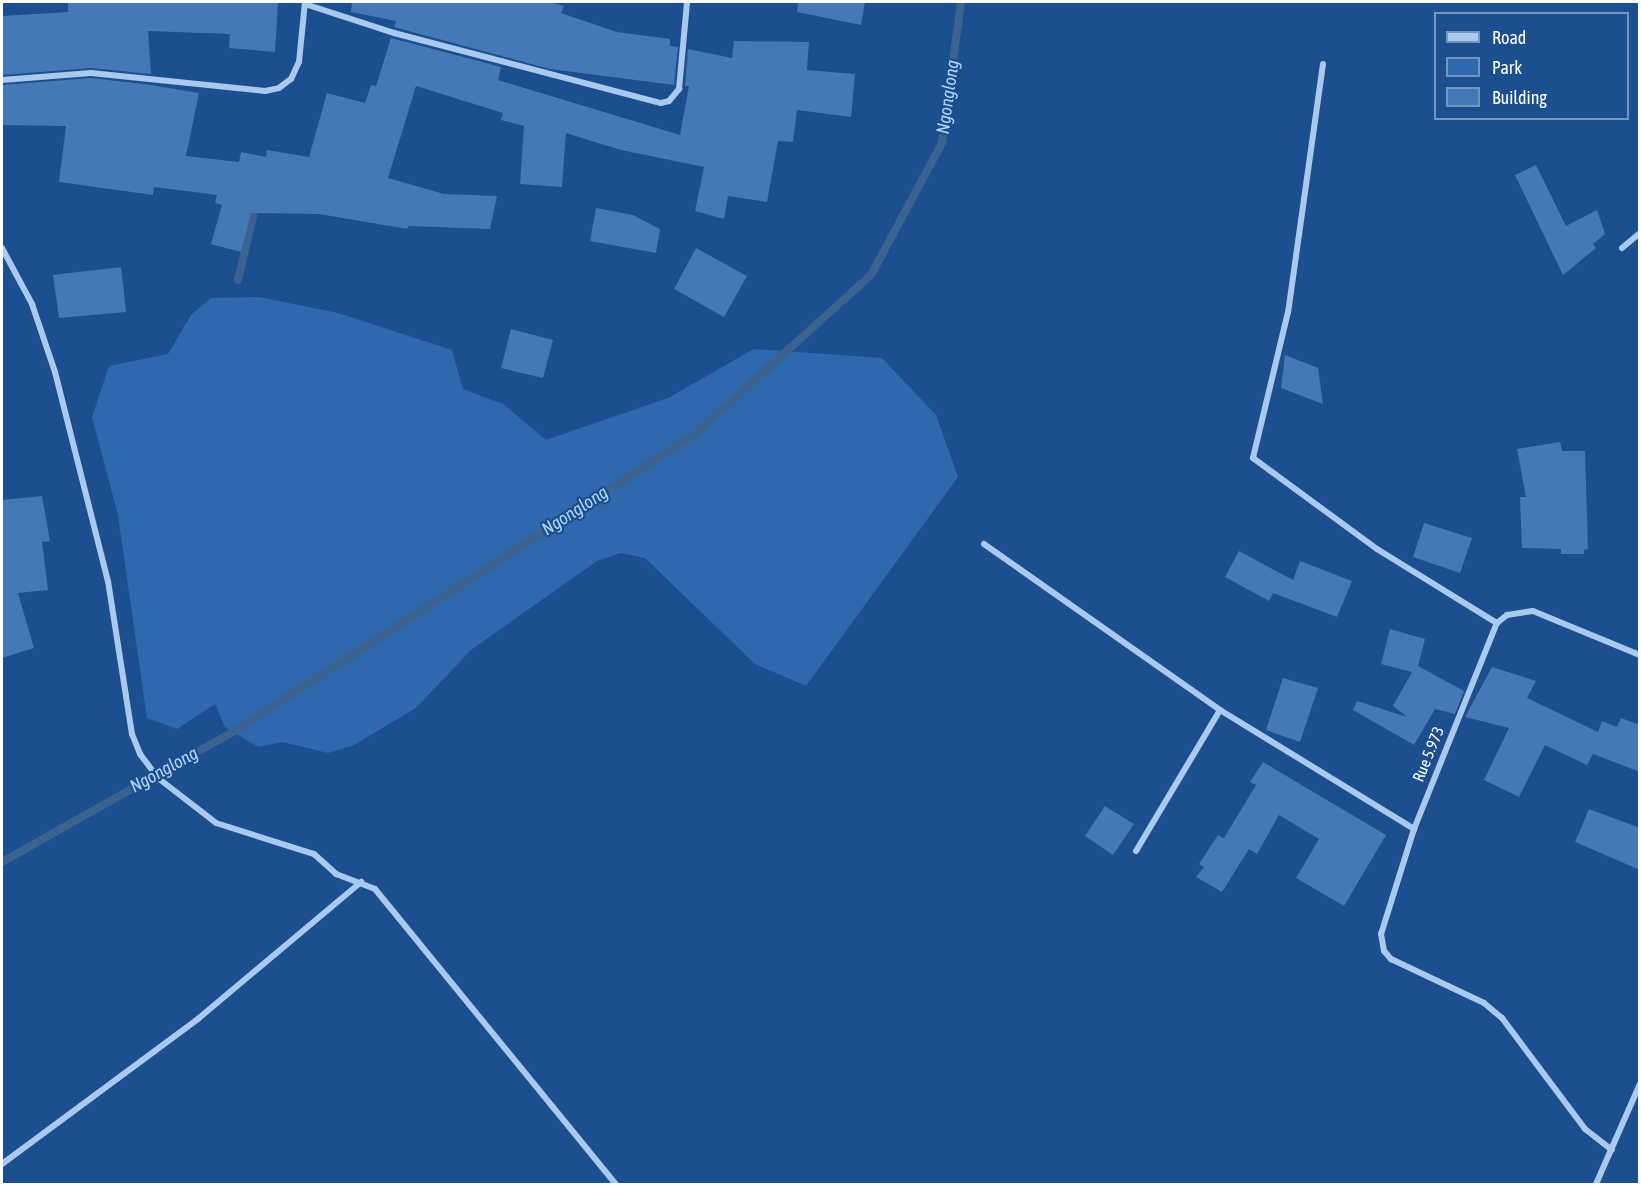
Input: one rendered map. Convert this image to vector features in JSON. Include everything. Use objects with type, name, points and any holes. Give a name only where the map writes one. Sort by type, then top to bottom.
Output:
[{"type":"street","points":[[2,81],[91,73],[265,91],[279,88],[291,78],[299,62],[305,3],[394,33],[661,103],[669,101],[679,89],[687,2]]},
{"type":"street","points":[[1323,64],[1288,312],[1253,458],[1377,549],[1497,623],[1518,610],[1533,611],[1640,655]]},
{"type":"street","points":[[1622,248],[1640,233]]},
{"type":"street","points":[[2,248],[32,304],[55,372],[108,581],[132,734],[140,754],[158,778],[216,823],[314,854],[336,874],[375,889],[616,1185]]},
{"type":"street","points":[[984,544],[1220,710],[1395,813],[1414,829]]},
{"type":"street","name":"Rue 5.973","points":[[1497,623],[1414,829],[1381,934],[1384,951],[1391,959],[1484,1003],[1502,1018],[1585,1129],[1612,1149]]},
{"type":"street","points":[[1136,851],[1220,710]]},
{"type":"street","points":[[2,1164],[200,1018],[361,882]]},
{"type":"street","points":[[1596,1185],[1640,1084]]},
{"type":"green space","points":[[259,297],[338,313],[452,350],[463,389],[503,404],[546,440],[668,398],[754,349],[882,358],[936,415],[958,477],[806,686],[755,664],[645,558],[621,553],[597,561],[471,650],[416,708],[352,746],[328,753],[282,742],[258,747],[225,727],[215,704],[177,729],[147,718],[118,515],[92,417],[109,366],[168,354],[191,315],[211,298]]},
{"type":"building","points":[[68,2],[278,2],[275,52],[229,48],[230,34],[148,31],[151,74],[91,68],[2,75],[2,16],[68,12]]},
{"type":"building","points":[[352,2],[550,2],[564,6],[561,13],[617,32],[670,39],[670,46],[678,47],[674,85],[550,69],[394,27],[396,21],[351,12]]},
{"type":"building","points":[[798,2],[865,2],[861,25],[797,12]]},
{"type":"building","points":[[391,38],[501,67],[498,80],[680,135],[689,86],[685,86],[688,49],[732,58],[734,41],[809,42],[807,70],[855,74],[851,117],[797,110],[793,142],[778,141],[767,202],[728,196],[724,219],[695,211],[704,167],[621,150],[566,133],[562,187],[520,184],[524,126],[501,120],[503,113],[416,86],[388,178],[444,194],[497,196],[490,229],[409,226],[407,229],[319,214],[251,213],[241,252],[211,244],[222,205],[215,203],[217,195],[154,187],[153,195],[59,182],[66,126],[2,125],[2,85],[91,78],[199,93],[186,156],[239,162],[241,152],[266,157],[267,150],[309,157],[327,93],[365,103],[371,85],[376,86]]},
{"type":"building","points":[[1536,165],[1566,226],[1597,210],[1605,234],[1593,244],[1596,248],[1563,275],[1515,175]]},
{"type":"building","points":[[596,208],[633,215],[660,229],[656,253],[590,241]]},
{"type":"building","points":[[696,248],[747,276],[724,317],[674,289]]},
{"type":"building","points":[[121,267],[126,312],[59,318],[53,275]]},
{"type":"building","points":[[511,329],[553,340],[543,378],[501,368]]},
{"type":"building","points":[[1285,355],[1318,368],[1323,404],[1281,388]]},
{"type":"building","points":[[1560,442],[1562,451],[1585,451],[1588,549],[1584,550],[1584,554],[1561,554],[1561,549],[1522,548],[1520,497],[1526,497],[1517,449]]},
{"type":"building","points":[[42,496],[50,541],[42,542],[48,590],[18,593],[34,648],[2,658],[2,500]]},
{"type":"building","points":[[1424,523],[1472,538],[1460,573],[1413,557]]},
{"type":"building","points":[[1239,551],[1293,580],[1300,561],[1352,581],[1337,617],[1273,593],[1269,601],[1225,577]]},
{"type":"building","points":[[1390,629],[1425,639],[1418,666],[1464,691],[1455,714],[1435,709],[1414,745],[1353,710],[1357,701],[1407,717],[1393,706],[1412,672],[1381,664]]},
{"type":"building","points":[[1492,667],[1536,681],[1527,698],[1598,732],[1602,721],[1617,727],[1621,718],[1640,725],[1640,772],[1593,754],[1587,765],[1545,745],[1519,797],[1484,780],[1509,728],[1465,717]]},
{"type":"building","points":[[1283,678],[1318,688],[1300,742],[1266,730]]},
{"type":"building","points":[[1263,762],[1386,835],[1344,906],[1296,878],[1319,839],[1279,815],[1257,854],[1249,849],[1222,892],[1196,877],[1204,867],[1199,864],[1218,835],[1224,838],[1256,785],[1250,782]]},
{"type":"building","points":[[1105,806],[1134,824],[1113,855],[1085,836]]},
{"type":"building","points":[[1589,809],[1640,828],[1640,870],[1575,842]]},
{"type":"waterway","name":"Ngonglong","points":[[2,862],[233,732],[695,434],[871,275],[942,143],[961,2]]},
{"type":"waterway","points":[[238,280],[254,213]]}]
